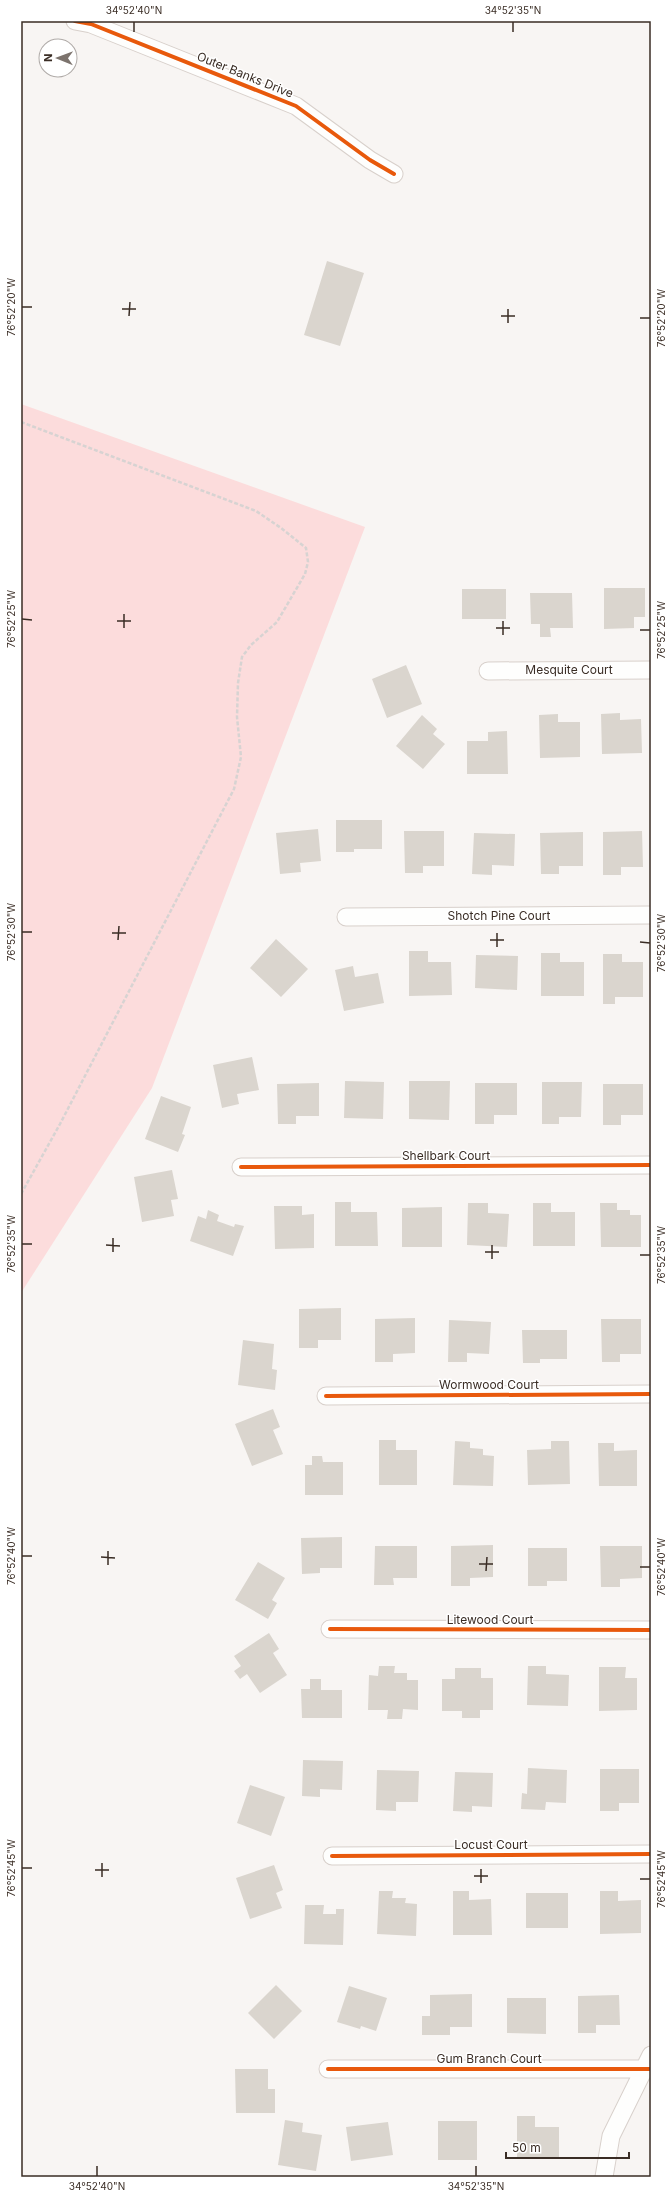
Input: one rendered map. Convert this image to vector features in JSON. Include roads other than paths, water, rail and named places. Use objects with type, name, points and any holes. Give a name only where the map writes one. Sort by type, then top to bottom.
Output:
[{"type":"street","name":"Outer Banks Drive","points":[[75,21],[115,27],[296,106],[394,174]]},
{"type":"street","name":"Mesquite Court","points":[[488,671],[651,670]]},
{"type":"street","name":"Shotch Pine Court","points":[[346,917],[651,915]]},
{"type":"street","name":"Shellbark Court","points":[[241,1167],[651,1165]]},
{"type":"street","name":"Wormwood Court","points":[[326,1396],[651,1394]]},
{"type":"street","name":"Litewood Court","points":[[330,1629],[651,1630]]},
{"type":"street","name":"Locust Court","points":[[332,1856],[651,1854]]},
{"type":"street","name":"Gum Branch Court","points":[[328,2069],[648,2064]]},
{"type":"street","points":[[604,2177],[611,2136],[648,2064]]}]
